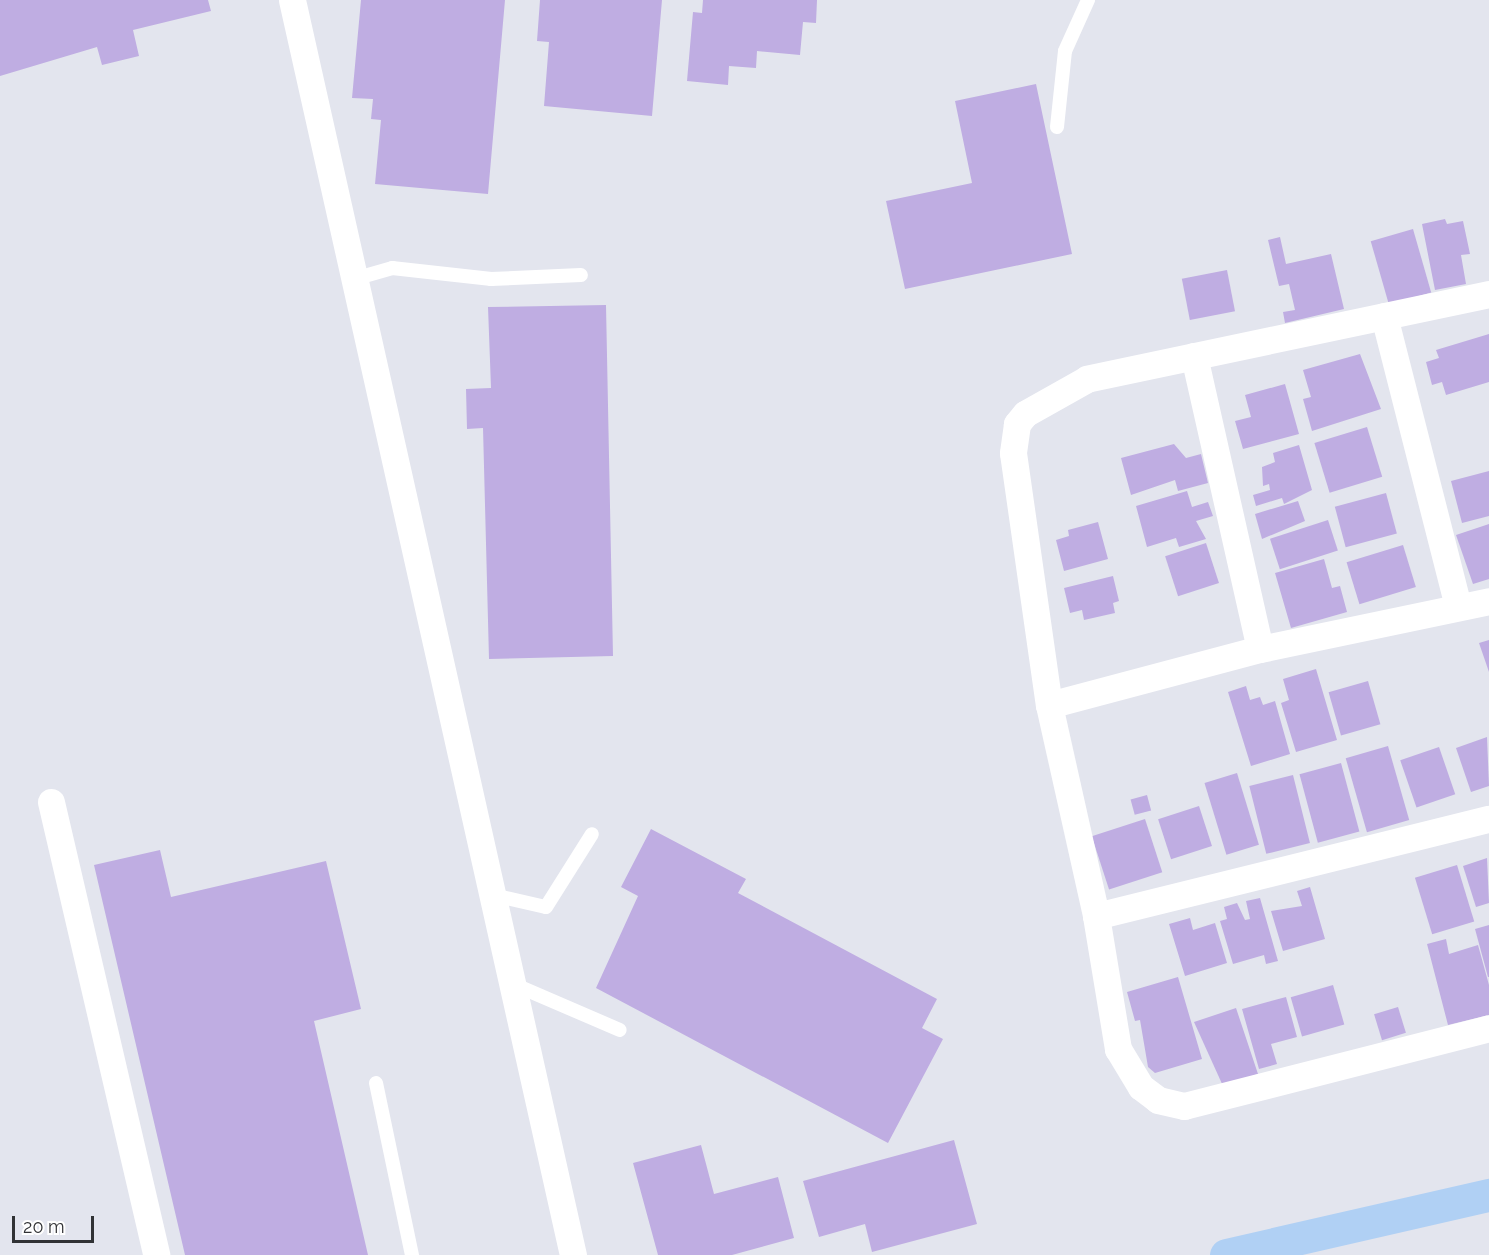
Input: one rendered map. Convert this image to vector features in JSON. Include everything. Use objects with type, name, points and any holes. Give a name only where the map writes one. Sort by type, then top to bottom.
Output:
[{"type":"highway","points":[[1226,1255],[1489,1195]]},
{"type":"street","points":[[292,0],[573,1255]]},
{"type":"street","points":[[1489,294],[1079,382],[1049,396],[1017,424],[1013,453],[1049,705],[1096,916],[1118,1049],[1141,1087],[1158,1100],[1184,1106],[1489,1028]]},
{"type":"street","points":[[1384,316],[1458,607]]},
{"type":"street","points":[[1194,356],[1260,649]]},
{"type":"street","points":[[1049,705],[1260,649],[1489,602]]},
{"type":"street","points":[[51,802],[156,1255]]},
{"type":"street","points":[[1096,916],[1489,819]]},
{"type":"lane","points":[[1057,127],[1065,51],[1088,0]]},
{"type":"lane","points":[[354,279],[392,268],[491,279],[581,275]]},
{"type":"lane","points":[[493,895],[546,907],[592,834]]},
{"type":"lane","points":[[513,984],[620,1030]]},
{"type":"lane","points":[[376,1083],[412,1255]]},
{"type":"building","points":[[0,0],[208,0],[211,11],[133,30],[139,56],[102,65],[97,47],[0,76]]},
{"type":"building","points":[[361,0],[505,0],[488,194],[375,184],[381,120],[371,119],[373,99],[352,98]]},
{"type":"building","points":[[540,0],[662,0],[652,116],[544,106],[549,42],[537,41]]},
{"type":"building","points":[[703,0],[817,0],[816,23],[803,22],[800,55],[757,51],[756,68],[729,66],[728,85],[687,81],[693,12],[702,13]]},
{"type":"building","points":[[1036,84],[1072,254],[905,289],[886,201],[972,183],[955,101]]},
{"type":"building","points":[[1445,219],[1447,224],[1463,221],[1470,254],[1461,255],[1466,284],[1435,290],[1422,224]]},
{"type":"building","points":[[1413,229],[1431,292],[1389,305],[1371,241]]},
{"type":"building","points":[[1280,237],[1286,264],[1331,254],[1344,309],[1285,323],[1283,312],[1295,310],[1289,284],[1279,286],[1268,240]]},
{"type":"building","points":[[1227,270],[1235,311],[1190,320],[1182,279]]},
{"type":"building","points":[[606,305],[613,656],[489,659],[483,428],[467,429],[466,389],[491,388],[488,307]]},
{"type":"building","points":[[1489,334],[1489,382],[1446,395],[1442,382],[1432,385],[1426,362],[1439,358],[1436,350]]},
{"type":"building","points":[[1360,354],[1381,409],[1312,431],[1303,399],[1311,397],[1303,370]]},
{"type":"building","points":[[1285,384],[1299,434],[1243,449],[1235,421],[1251,417],[1245,395]]},
{"type":"building","points":[[1367,427],[1382,477],[1330,493],[1314,443]]},
{"type":"building","points":[[1174,444],[1186,458],[1201,454],[1208,483],[1178,491],[1175,480],[1131,495],[1121,458]]},
{"type":"building","points":[[1299,445],[1312,490],[1284,504],[1282,498],[1256,506],[1253,495],[1270,490],[1269,484],[1263,486],[1262,467],[1275,462],[1273,453]]},
{"type":"building","points":[[1489,471],[1489,516],[1462,523],[1451,481]]},
{"type":"building","points":[[1187,491],[1192,507],[1208,502],[1213,516],[1196,521],[1206,539],[1179,547],[1176,538],[1147,547],[1136,506]]},
{"type":"building","points":[[1386,493],[1397,534],[1346,547],[1335,507]]},
{"type":"building","points":[[1298,501],[1305,521],[1262,539],[1255,514]]},
{"type":"building","points":[[1328,520],[1338,550],[1280,569],[1270,539]]},
{"type":"building","points":[[1098,522],[1108,559],[1064,571],[1056,540],[1069,536],[1068,530]]},
{"type":"building","points":[[1489,524],[1489,579],[1473,584],[1456,535]]},
{"type":"building","points":[[1206,543],[1219,583],[1178,596],[1165,556]]},
{"type":"building","points":[[1403,545],[1416,587],[1359,604],[1347,562]]},
{"type":"building","points":[[1324,559],[1332,588],[1340,586],[1347,612],[1291,628],[1275,573]]},
{"type":"building","points":[[1113,576],[1119,601],[1113,603],[1115,613],[1084,620],[1082,610],[1070,613],[1064,588]]},
{"type":"building","points":[[1489,640],[1489,672],[1479,643]]},
{"type":"building","points":[[1316,669],[1337,740],[1296,752],[1281,703],[1289,700],[1283,679]]},
{"type":"building","points":[[1368,681],[1380,724],[1341,736],[1329,692]]},
{"type":"building","points":[[1246,686],[1250,700],[1260,697],[1263,705],[1275,701],[1290,754],[1251,766],[1228,692]]},
{"type":"building","points":[[1487,737],[1489,786],[1471,792],[1456,748]]},
{"type":"building","points":[[1388,746],[1409,820],[1367,832],[1346,758]]},
{"type":"building","points":[[1439,747],[1455,794],[1417,808],[1400,760]]},
{"type":"building","points":[[1341,763],[1359,832],[1318,843],[1299,774]]},
{"type":"building","points":[[1237,773],[1259,845],[1226,855],[1204,783]]},
{"type":"building","points":[[1293,775],[1310,843],[1266,854],[1249,786]]},
{"type":"building","points":[[1147,795],[1151,810],[1135,815],[1131,799]]},
{"type":"building","points":[[1199,806],[1212,846],[1171,859],[1158,819]]},
{"type":"building","points":[[1145,819],[1162,872],[1109,890],[1092,836]]},
{"type":"building","points":[[651,829],[746,879],[738,893],[937,999],[922,1028],[943,1039],[888,1143],[596,988],[638,896],[621,887]]},
{"type":"building","points":[[160,850],[171,897],[326,861],[361,1009],[314,1021],[368,1255],[185,1255],[94,865]]},
{"type":"building","points":[[1487,858],[1489,903],[1476,907],[1463,866]]},
{"type":"building","points":[[1457,865],[1474,921],[1432,934],[1415,878]]},
{"type":"building","points":[[1310,887],[1325,939],[1283,951],[1271,911],[1302,906],[1297,891]]},
{"type":"building","points":[[1260,898],[1278,961],[1266,964],[1264,955],[1233,964],[1220,921],[1227,919],[1224,907],[1237,903],[1245,920],[1250,919],[1246,901]]},
{"type":"building","points":[[1190,918],[1193,930],[1215,923],[1227,963],[1185,976],[1169,924]]},
{"type":"building","points":[[1489,925],[1489,977],[1488,977],[1475,929]]},
{"type":"building","points":[[1446,939],[1449,954],[1478,945],[1489,985],[1489,1015],[1448,1025],[1427,944]]},
{"type":"building","points":[[1178,977],[1202,1059],[1155,1073],[1148,1067],[1140,1020],[1135,1021],[1127,992]]},
{"type":"building","points":[[1333,985],[1344,1024],[1302,1037],[1291,997]]},
{"type":"building","points":[[1286,997],[1297,1037],[1271,1044],[1277,1064],[1259,1069],[1242,1009]]},
{"type":"building","points":[[1398,1007],[1406,1033],[1382,1040],[1374,1014]]},
{"type":"building","points":[[1236,1008],[1258,1074],[1223,1086],[1194,1022]]},
{"type":"building","points":[[954,1140],[977,1224],[872,1252],[865,1224],[819,1237],[803,1181]]},
{"type":"building","points":[[701,1145],[714,1194],[778,1177],[794,1238],[732,1255],[658,1255],[633,1163]]}]
